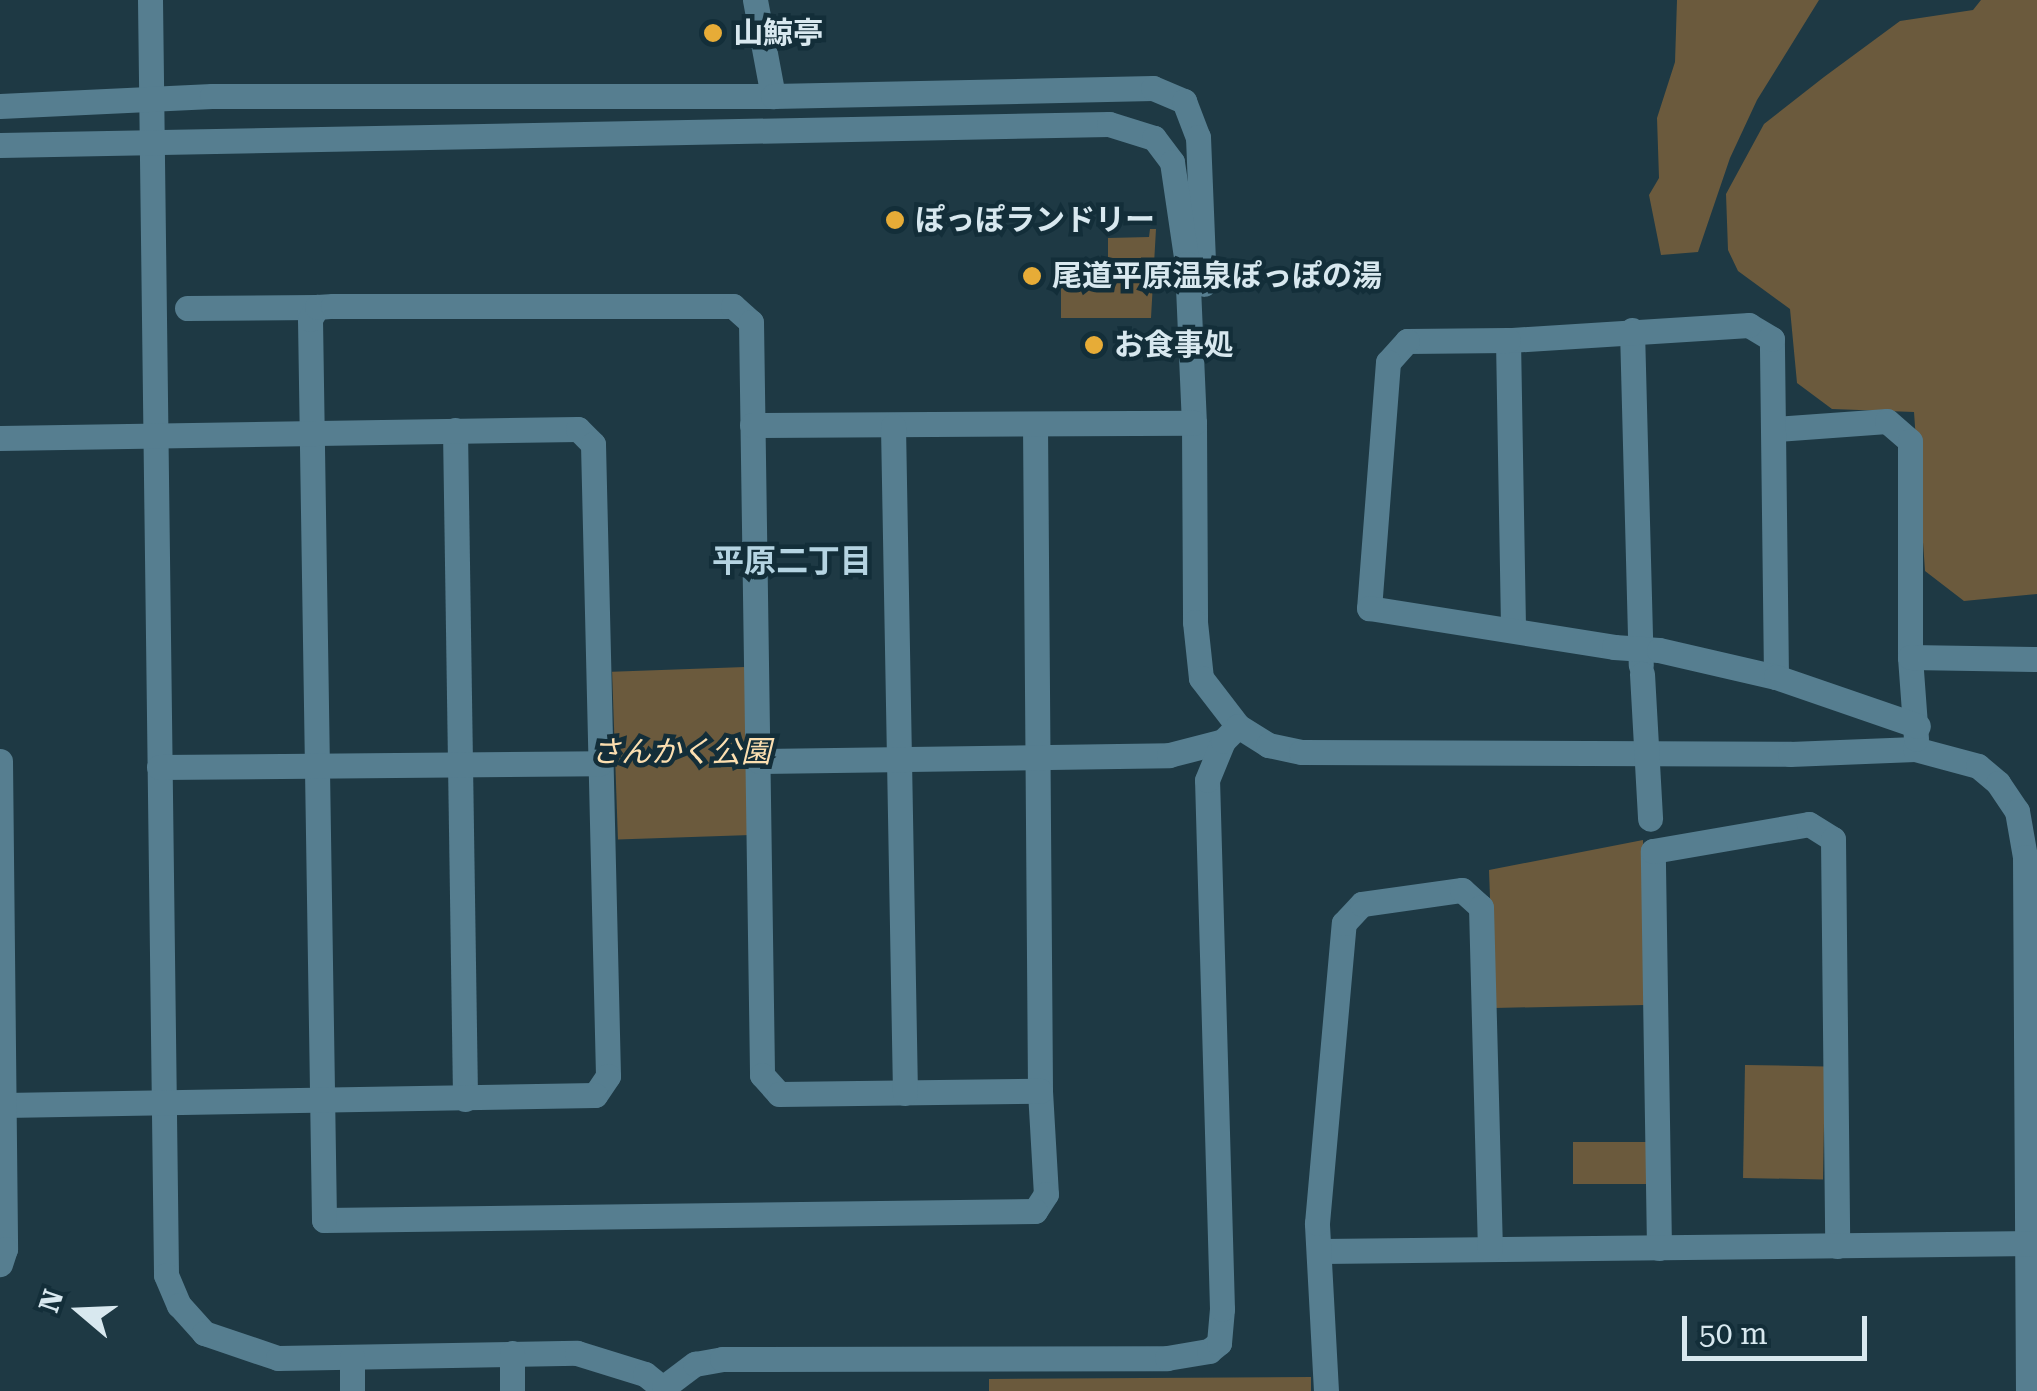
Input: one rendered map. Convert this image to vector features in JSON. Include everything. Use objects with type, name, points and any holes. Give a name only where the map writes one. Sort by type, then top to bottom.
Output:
[{"type":"street","points":[[150,0],[166,1275],[178,1304],[204,1333],[278,1358],[577,1354],[615,1361],[665,1389],[696,1364],[722,1359],[1131,1359],[1209,1351],[1219,1343],[1222,1308],[1206,780],[1230,733]]},
{"type":"street","points":[[756,0],[772,96]]},
{"type":"street","points":[[0,106],[154,97],[772,96],[1153,88],[1184,102],[1198,137],[1206,327],[1194,423]]},
{"type":"street","points":[[936,92],[936,129]]},
{"type":"street","points":[[0,145],[1109,124],[1154,138],[1172,162],[1187,264],[1194,423],[1195,622],[1201,678],[1230,733]]},
{"type":"street","points":[[187,308],[733,306],[751,322],[762,1075],[779,1094],[1040,1091]]},
{"type":"street","points":[[317,307],[310,319],[324,1220],[1035,1211],[1046,1194],[1040,1091],[1035,424]]},
{"type":"street","points":[[1776,676],[1772,339],[1749,324],[1508,340],[1408,341],[1388,362],[1369,608],[1638,648],[1776,676],[1978,766],[1998,783],[2017,811],[2025,857],[2031,1244],[2028,1391]]},
{"type":"street","points":[[1632,330],[1638,648],[1653,851],[1659,1248]]},
{"type":"street","points":[[1508,340],[1513,630]]},
{"type":"street","points":[[1776,429],[1887,421],[1910,440],[1910,658],[1916,738]]},
{"type":"street","points":[[752,425],[1194,423]]},
{"type":"street","points":[[893,426],[906,1092]]},
{"type":"street","points":[[0,438],[578,429],[593,444],[608,1076],[595,1096],[4,1105]]},
{"type":"street","points":[[455,430],[465,1099]]},
{"type":"street","points":[[1910,658],[2037,659]]},
{"type":"street","points":[[760,761],[1170,755],[1230,733],[1301,752],[1790,754],[1916,738]]},
{"type":"street","points":[[0,762],[4,1105],[4,1249],[0,1264]]},
{"type":"street","points":[[159,767],[600,763]]},
{"type":"street","points":[[1653,851],[1809,824],[1833,839],[1837,1246]]},
{"type":"street","points":[[1326,1391],[1322,1251],[1317,1224],[1344,922],[1362,904],[1462,890],[1480,907],[1490,1249]]},
{"type":"street","points":[[1322,1251],[2031,1244]]},
{"type":"street","points":[[512,1353],[512,1391]]},
{"type":"street","points":[[352,1357],[352,1391]]},
{"type":"green space","points":[[1677,0],[1819,0],[1757,100],[1730,158],[1698,252],[1661,255],[1649,195],[1659,178],[1657,118],[1675,62]]},
{"type":"green space","points":[[1981,0],[2037,0],[2037,594],[1964,601],[1925,571],[1914,412],[1832,409],[1797,383],[1790,309],[1738,271],[1728,250],[1726,194],[1764,124],[1824,77],[1900,21],[1973,10]]},
{"type":"green space","points":[[1150,229],[1156,229],[1151,318],[1061,318],[1061,280],[1108,280],[1108,238],[1149,237]]},
{"type":"green space","name":"さんかく公園","points":[[745,667],[751,835],[618,840],[612,672]]},
{"type":"green space","points":[[1643,840],[1645,1005],[1494,1008],[1489,870]]},
{"type":"green space","points":[[1745,1065],[1825,1066],[1823,1179],[1743,1178]]},
{"type":"green space","points":[[1573,1142],[1648,1142],[1648,1184],[1573,1184]]},
{"type":"green space","points":[[1311,1377],[1311,1391],[989,1391],[989,1379]]},
{"type":"place","name":"山鯨亭","points":[[713,33]]},
{"type":"place","name":"ぽっぽランドリー","points":[[895,220]]},
{"type":"place","name":"尾道平原温泉ぽっぽの湯","points":[[1032,276]]},
{"type":"place","name":"お食事処","points":[[1094,345]]},
{"type":"district","name":"平原二丁目","points":[[792,561]]}]
